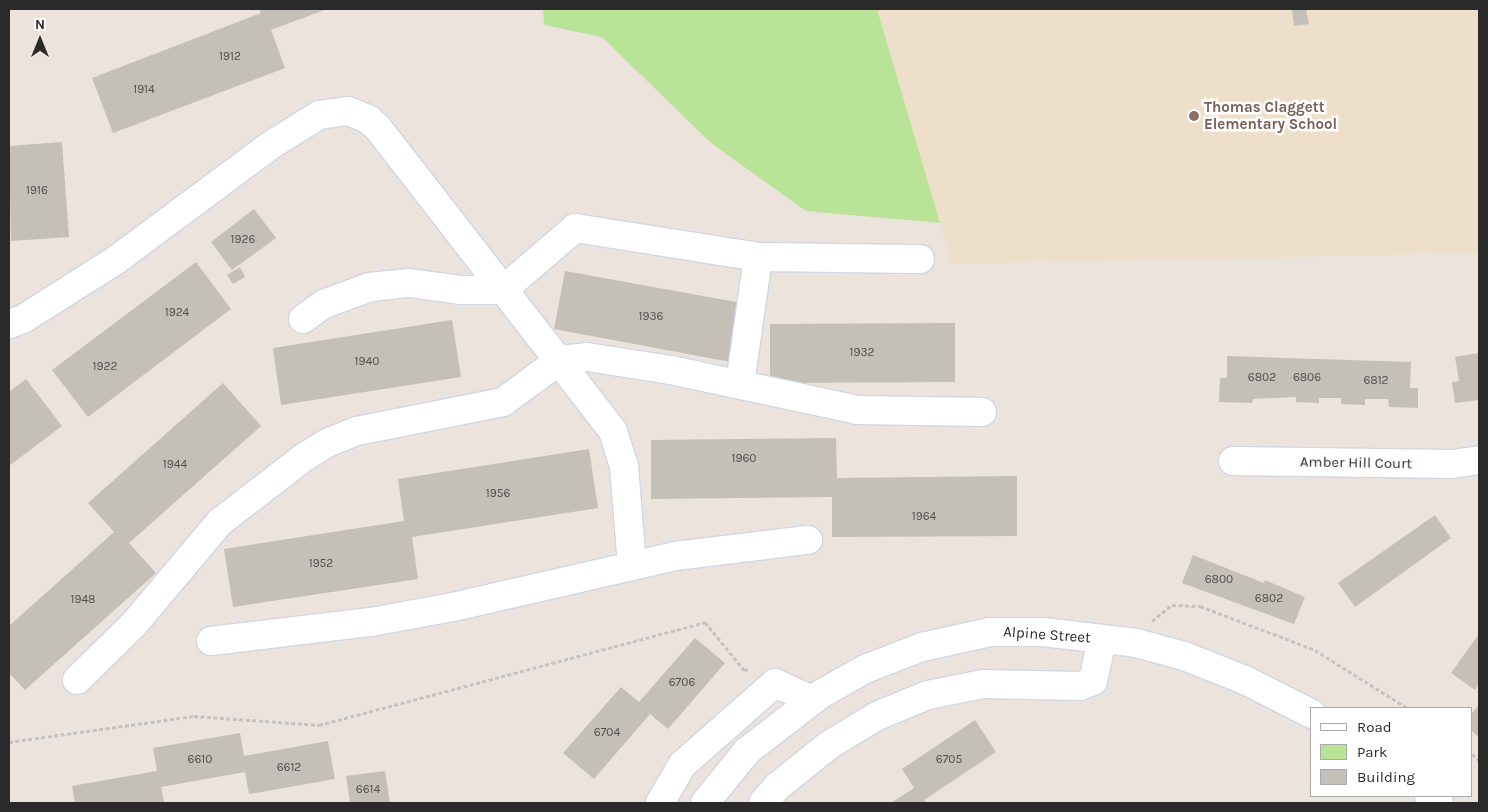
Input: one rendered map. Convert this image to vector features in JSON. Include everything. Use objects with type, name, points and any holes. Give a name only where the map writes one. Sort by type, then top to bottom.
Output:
[{"type":"street","points":[[9,324],[23,319],[116,260],[271,144],[319,115],[336,111],[348,111],[368,119],[378,128],[503,290],[596,405],[618,442],[629,499],[632,565]]},
{"type":"street","points":[[303,319],[324,304],[370,287],[409,283],[460,290],[503,290],[575,228],[758,257],[920,259]]},
{"type":"street","points":[[740,384],[758,257]]},
{"type":"street","points":[[76,680],[134,624],[220,522],[303,458],[327,443],[357,431],[503,402],[560,360],[587,357],[740,384],[857,410],[982,412]]},
{"type":"street","name":"Amber Hill Court","points":[[1233,461],[1452,464],[1479,460]]},
{"type":"street","points":[[211,641],[371,622],[453,607],[675,556],[808,540]]},
{"type":"street","name":"Alpine Street","points":[[705,803],[747,752],[812,700],[865,669],[955,637],[990,632],[1044,632],[1136,643],[1184,656],[1245,680],[1310,713]]},
{"type":"street","points":[[763,803],[778,786],[829,745],[877,716],[928,696],[983,684],[1080,686],[1093,681],[1102,639]]},
{"type":"street","points":[[660,803],[682,765],[775,683],[812,700]]},
{"type":"path","points":[[1143,623],[1150,622],[1172,604],[1200,606],[1315,650],[1405,707]]},
{"type":"path","points":[[9,742],[194,716],[319,725],[705,622],[744,670],[752,668]]},
{"type":"shaded area","name":"Thomas Claggett Elementary School","points":[[877,9],[1479,9],[1479,253],[952,264]]},
{"type":"green space","points":[[543,9],[877,9],[940,223],[806,211],[711,143],[602,37],[544,25]]},
{"type":"building","points":[[259,9],[327,9],[271,30],[285,68],[113,133],[92,78],[261,13]]},
{"type":"building","points":[[1292,9],[1306,9],[1309,24],[1294,26]]},
{"type":"building","points":[[62,142],[69,237],[11,241],[9,146]]},
{"type":"building","points":[[254,209],[276,238],[232,270],[211,242]]},
{"type":"building","points":[[196,262],[231,309],[88,417],[52,370]]},
{"type":"building","points":[[240,267],[245,277],[233,284],[227,275]]},
{"type":"building","points":[[565,271],[747,304],[736,363],[554,329]]},
{"type":"building","points":[[452,320],[461,377],[281,405],[273,348]]},
{"type":"building","points":[[955,323],[955,382],[770,383],[770,324]]},
{"type":"building","points":[[1479,353],[1479,400],[1455,403],[1452,382],[1459,381],[1455,357]]},
{"type":"building","points":[[1227,356],[1411,362],[1410,388],[1418,388],[1418,408],[1389,407],[1388,399],[1365,399],[1365,405],[1341,404],[1341,398],[1319,398],[1319,403],[1296,402],[1296,397],[1253,399],[1252,403],[1219,402],[1220,378],[1227,378]]},
{"type":"building","points":[[26,379],[62,426],[9,466],[9,392]]},
{"type":"building","points":[[223,383],[261,426],[129,543],[156,573],[25,690],[9,673],[9,626],[114,532],[88,503]]},
{"type":"building","points":[[836,438],[837,478],[1017,476],[1017,536],[832,537],[832,497],[651,499],[651,440]]},
{"type":"building","points":[[589,449],[598,508],[412,537],[418,579],[233,607],[224,549],[404,521],[398,479]]},
{"type":"building","points":[[1435,515],[1451,538],[1355,607],[1338,583]]},
{"type":"building","points":[[1193,555],[1264,583],[1265,580],[1305,597],[1294,624],[1182,583]]},
{"type":"building","points":[[1479,634],[1479,684],[1475,690],[1451,673]]},
{"type":"building","points":[[695,638],[725,663],[668,729],[650,714],[594,779],[563,753],[621,687],[639,702]]},
{"type":"building","points":[[1479,705],[1479,738],[1473,732],[1473,712]]},
{"type":"building","points":[[975,720],[996,752],[924,800],[926,803],[891,803],[914,788],[902,769]]},
{"type":"building","points":[[240,733],[244,756],[328,741],[335,779],[249,794],[245,772],[161,787],[164,803],[75,803],[72,786],[157,771],[153,748]]},
{"type":"building","points":[[385,771],[390,803],[350,803],[346,776]]},
{"type":"place","name":"Thomas Claggett Elementary School","points":[[1194,116]]}]
